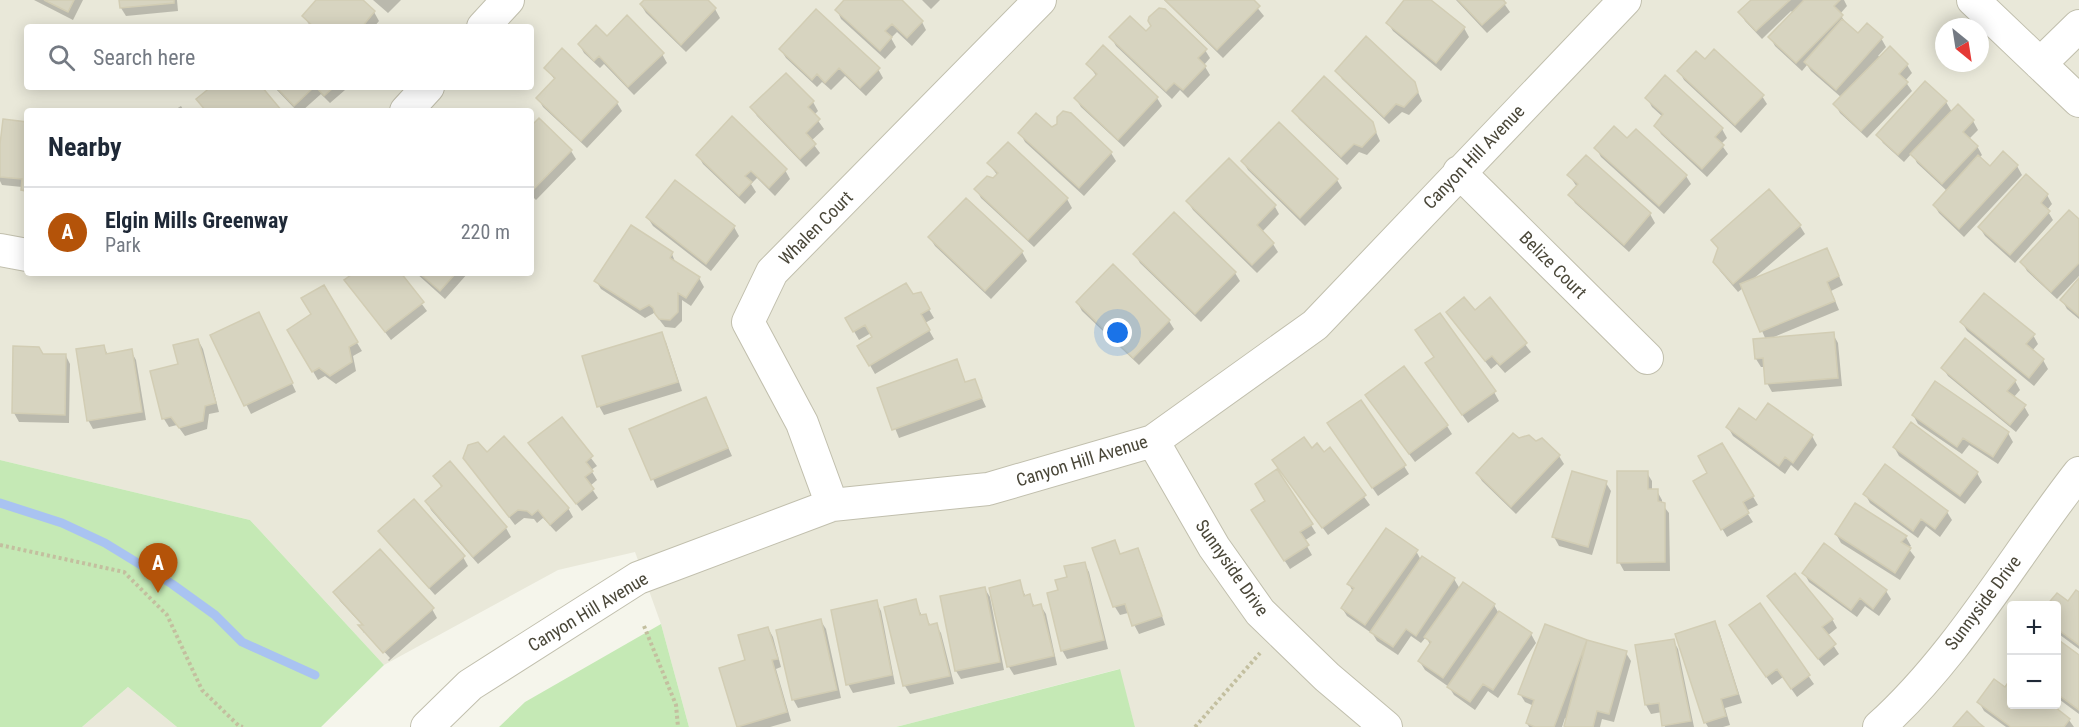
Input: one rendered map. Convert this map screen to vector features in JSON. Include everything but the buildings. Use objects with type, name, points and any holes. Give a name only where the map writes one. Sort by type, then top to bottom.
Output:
[{"type":"street","points":[[486,24],[508,0]]},
{"type":"street","name":"Whalen Court","points":[[832,505],[802,423],[748,322],[772,272],[1040,0]]},
{"type":"street","name":"Canyon Hill Avenue","points":[[427,727],[470,685],[638,578],[832,505],[988,489],[1153,441],[1315,325],[1625,0]]},
{"type":"street","points":[[1973,0],[2079,101]]},
{"type":"street","points":[[2040,64],[2079,26]]},
{"type":"street","points":[[409,108],[425,90]]},
{"type":"street","name":"Belize Court","points":[[1459,172],[1647,358]]},
{"type":"street","points":[[0,250],[24,254]]},
{"type":"street","name":"Sunnyside Drive","points":[[1153,441],[1214,546],[1260,612],[1327,677],[1386,727]]},
{"type":"street","name":"Sunnyside Drive","points":[[1879,727],[1954,644],[2079,472]]},
{"type":"path","points":[[0,545],[124,572],[167,615],[202,690],[239,726],[243,727]]},
{"type":"path","points":[[644,626],[676,705],[678,727]]},
{"type":"path","points":[[1195,727],[1280,631]]},
{"type":"shaded area","points":[[0,0],[2079,0],[2079,727],[1135,727],[1119,669],[896,727],[689,727],[661,624],[635,552],[558,570],[384,665],[250,520],[0,460]]},
{"type":"shaded area","points":[[128,687],[177,727],[82,727]]},
{"type":"green space","points":[[0,460],[250,520],[384,665],[321,727],[177,727],[128,687],[82,727],[0,727]]},
{"type":"green space","points":[[661,624],[689,727],[499,727],[525,702]]},
{"type":"green space","points":[[1120,669],[1135,727],[896,727]]},
{"type":"waterway","points":[[0,503],[62,523],[105,543],[172,584],[215,615],[242,642],[315,675]]},
{"type":"place","name":"Elgin Mills Greenway","points":[[158,593]]}]
